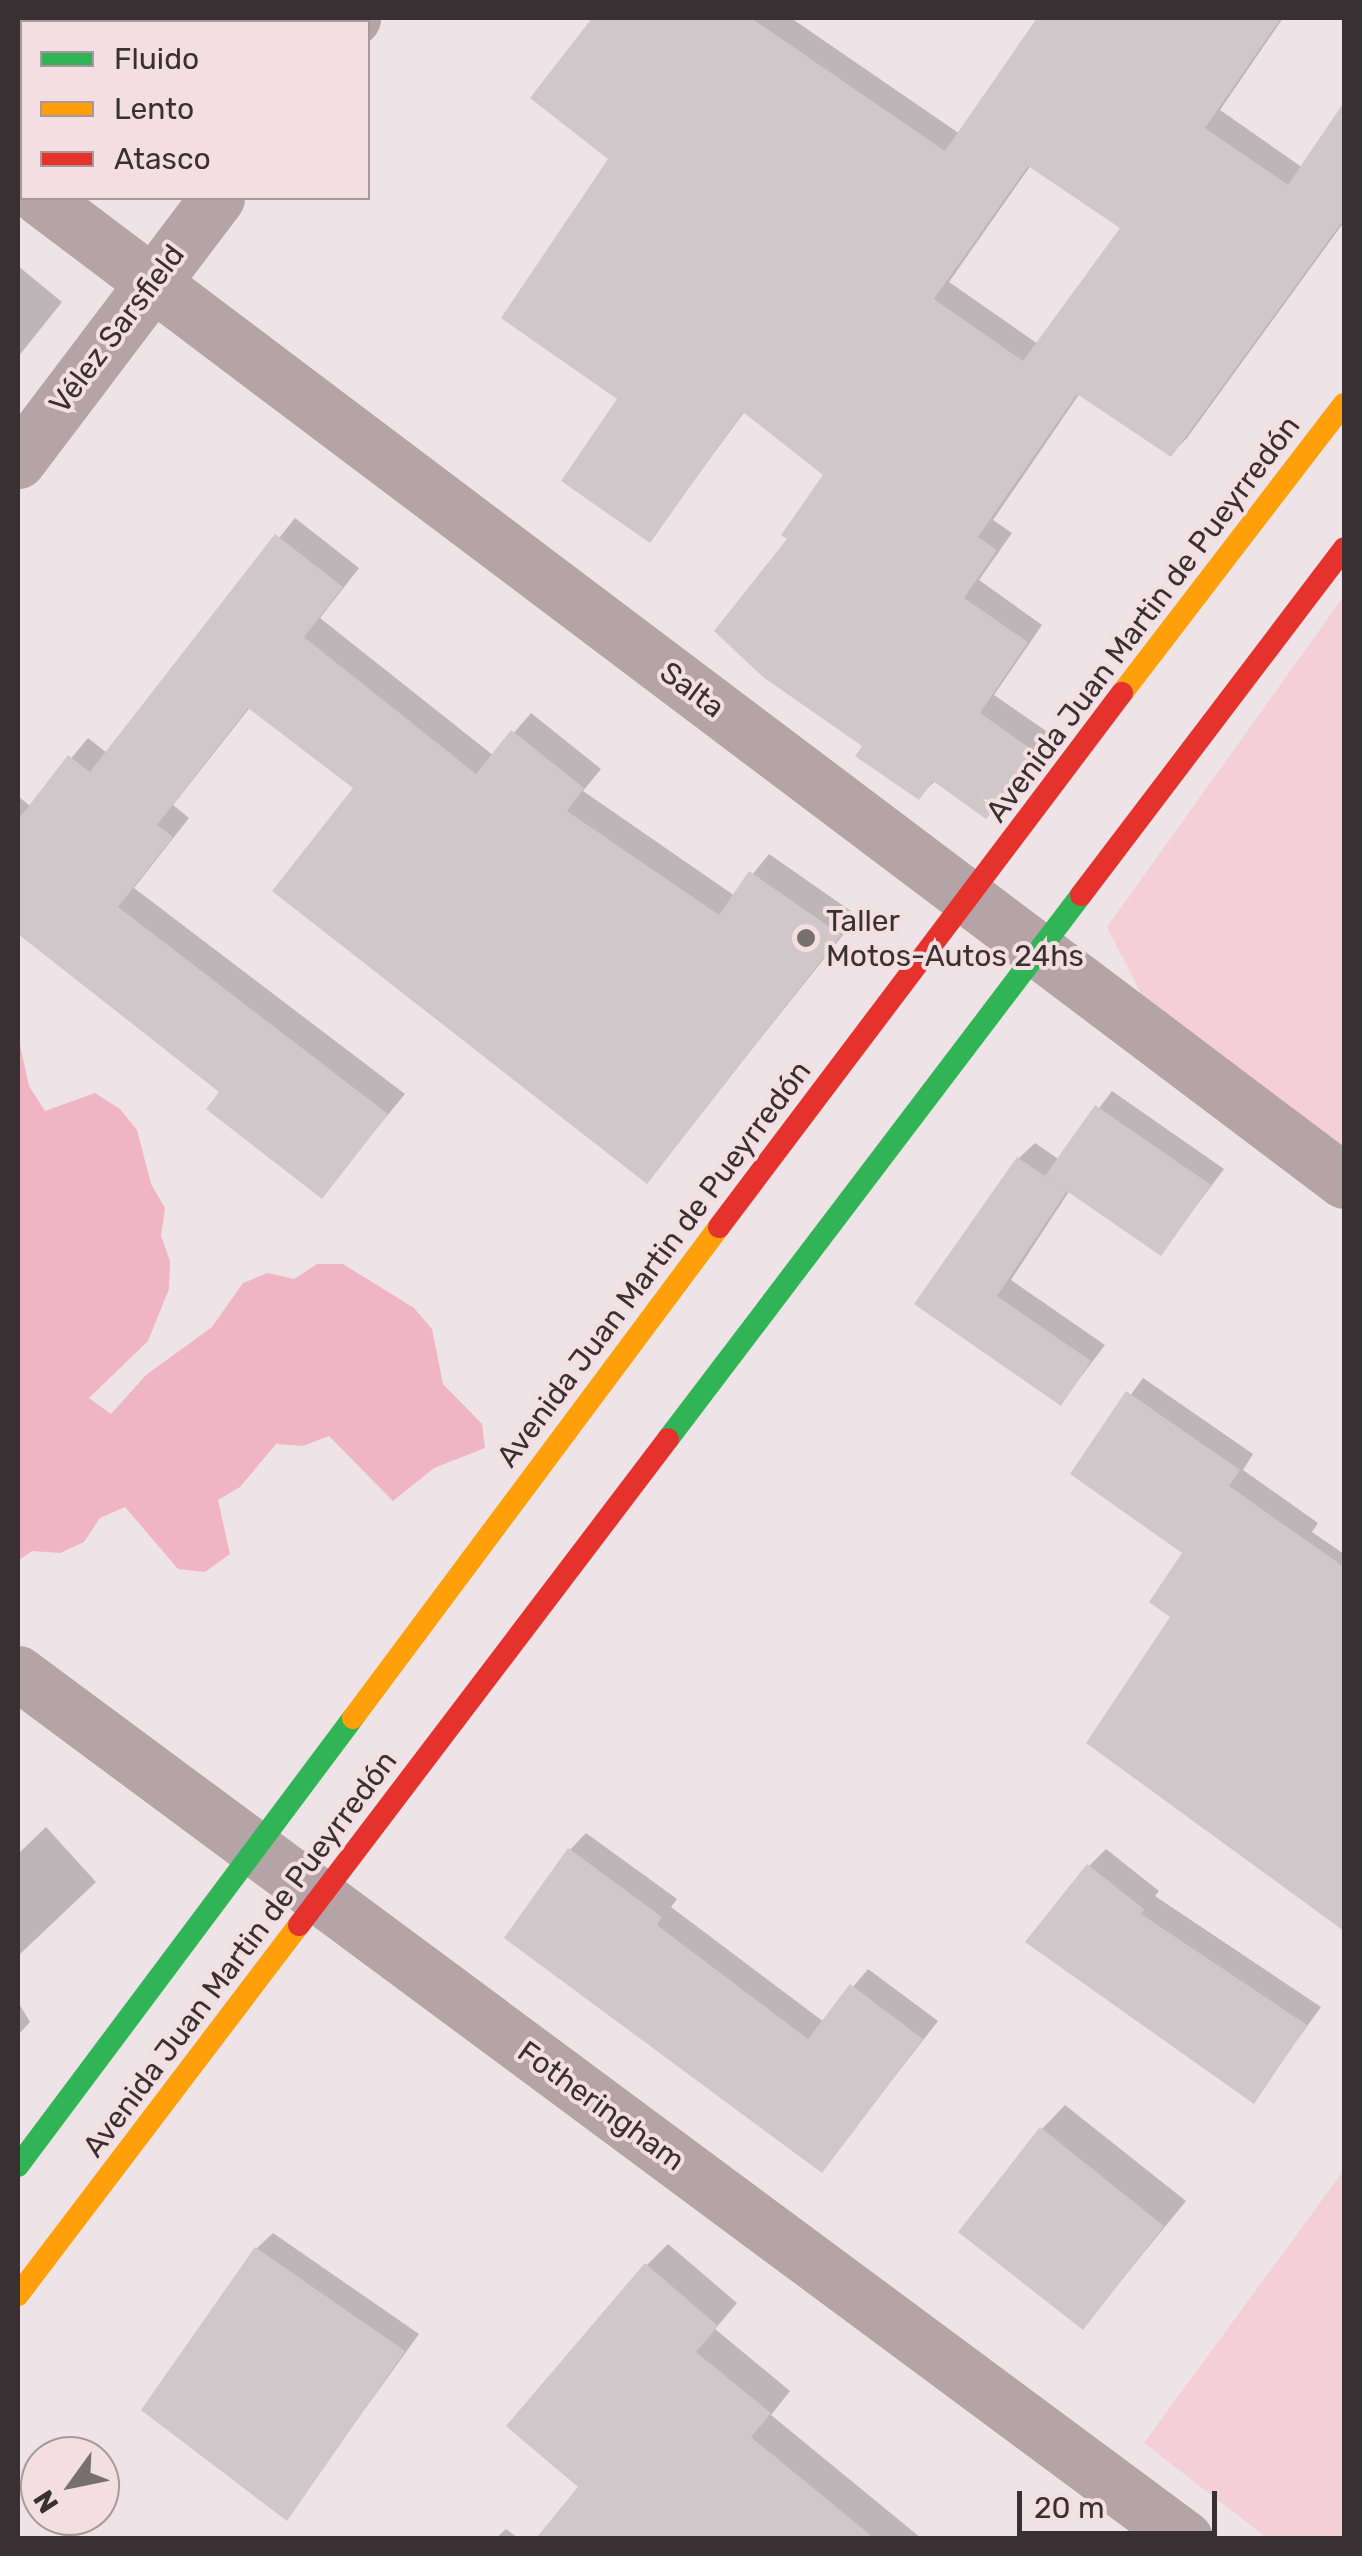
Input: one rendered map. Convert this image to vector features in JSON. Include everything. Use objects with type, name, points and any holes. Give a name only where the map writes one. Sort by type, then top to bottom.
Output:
[{"type":"main road","name":"Avenida Juan Martin de Pueyrredón","points":[[18,2166],[966,897],[1344,404]]},
{"type":"main road","name":"Avenida Juan Martin de Pueyrredón","points":[[18,2295],[1344,550]]},
{"type":"street","name":"Salta","points":[[43,200],[1344,1181]]},
{"type":"street","name":"Vélez Sarsfield","points":[[18,461],[215,200]]},
{"type":"street","name":"Fotheringham","points":[[18,1673],[319,1900],[1185,2538]]},
{"type":"shaded area","points":[[1344,596],[1344,1152],[1151,1013],[1107,927]]},
{"type":"shaded area","points":[[18,1036],[29,1086],[45,1111],[95,1093],[120,1109],[137,1130],[151,1184],[165,1208],[161,1236],[170,1261],[169,1289],[148,1341],[89,1398],[111,1414],[146,1375],[212,1327],[243,1283],[268,1273],[294,1279],[317,1264],[343,1264],[414,1308],[432,1329],[443,1384],[482,1424],[485,1448],[434,1468],[393,1501],[329,1436],[303,1446],[276,1444],[240,1487],[218,1500],[230,1554],[205,1572],[178,1569],[125,1507],[100,1518],[84,1542],[60,1553],[32,1551],[18,1561]]},
{"type":"shaded area","points":[[1344,2170],[1344,2538],[1267,2538],[1144,2443]]},
{"type":"building","points":[[592,18],[751,18],[945,151],[1037,18],[1281,18],[1205,128],[1288,185],[1344,102],[1344,219],[1171,457],[1077,394],[978,537],[997,550],[964,598],[1028,642],[980,713],[1037,753],[986,819],[933,781],[919,800],[855,756],[862,746],[763,677],[714,631],[787,539],[781,535],[823,475],[743,412],[650,543],[561,481],[617,399],[501,318],[608,159],[530,98]],"holes":[[[1028,166],[1120,228],[1023,361],[934,299]]]},
{"type":"building","points":[[275,534],[343,587],[304,637],[476,774],[511,730],[584,788],[567,811],[719,915],[749,871],[841,935],[647,1184],[272,891],[353,788],[248,708],[157,825],[173,837],[118,907],[388,1114],[322,1199],[206,1109],[219,1092],[18,934],[18,820],[68,755],[90,772]]},
{"type":"building","points":[[1095,1105],[1211,1185],[1161,1256],[1045,1176]]},
{"type":"building","points":[[1017,1157],[1067,1191],[997,1296],[1091,1361],[1061,1406],[914,1304]]},
{"type":"building","points":[[1126,1391],[1240,1470],[1229,1486],[1344,1567],[1344,1931],[1086,1743],[1170,1617],[1149,1602],[1182,1553],[1070,1474]]},
{"type":"building","points":[[568,1848],[662,1917],[657,1925],[808,2039],[850,1984],[923,2039],[822,2173],[504,1938]]},
{"type":"building","points":[[1087,1864],[1144,1909],[1141,1914],[1307,2025],[1254,2104],[1025,1942]]},
{"type":"building","points":[[1040,2127],[1164,2226],[1083,2330],[958,2232]]},
{"type":"building","points":[[255,2247],[405,2351],[287,2521],[141,2410]]},
{"type":"building","points":[[645,2263],[718,2326],[696,2352],[771,2413],[751,2437],[874,2538],[536,2538],[578,2487],[506,2426]]},
{"type":"traffic: fast","points":[[668,1439],[1081,895]]},
{"type":"traffic: fast","points":[[18,2166],[353,1718]]},
{"type":"traffic: slow","points":[[1122,693],[1344,404]]},
{"type":"traffic: slow","points":[[353,1718],[719,1227]]},
{"type":"traffic: slow","points":[[18,2295],[299,1925]]},
{"type":"traffic: jam","points":[[1081,895],[1344,549]]},
{"type":"traffic: jam","points":[[719,1227],[1122,693]]},
{"type":"traffic: jam","points":[[299,1925],[668,1439]]},
{"type":"place","name":"Taller Motos-Autos 24hs","points":[[806,938]]}]
